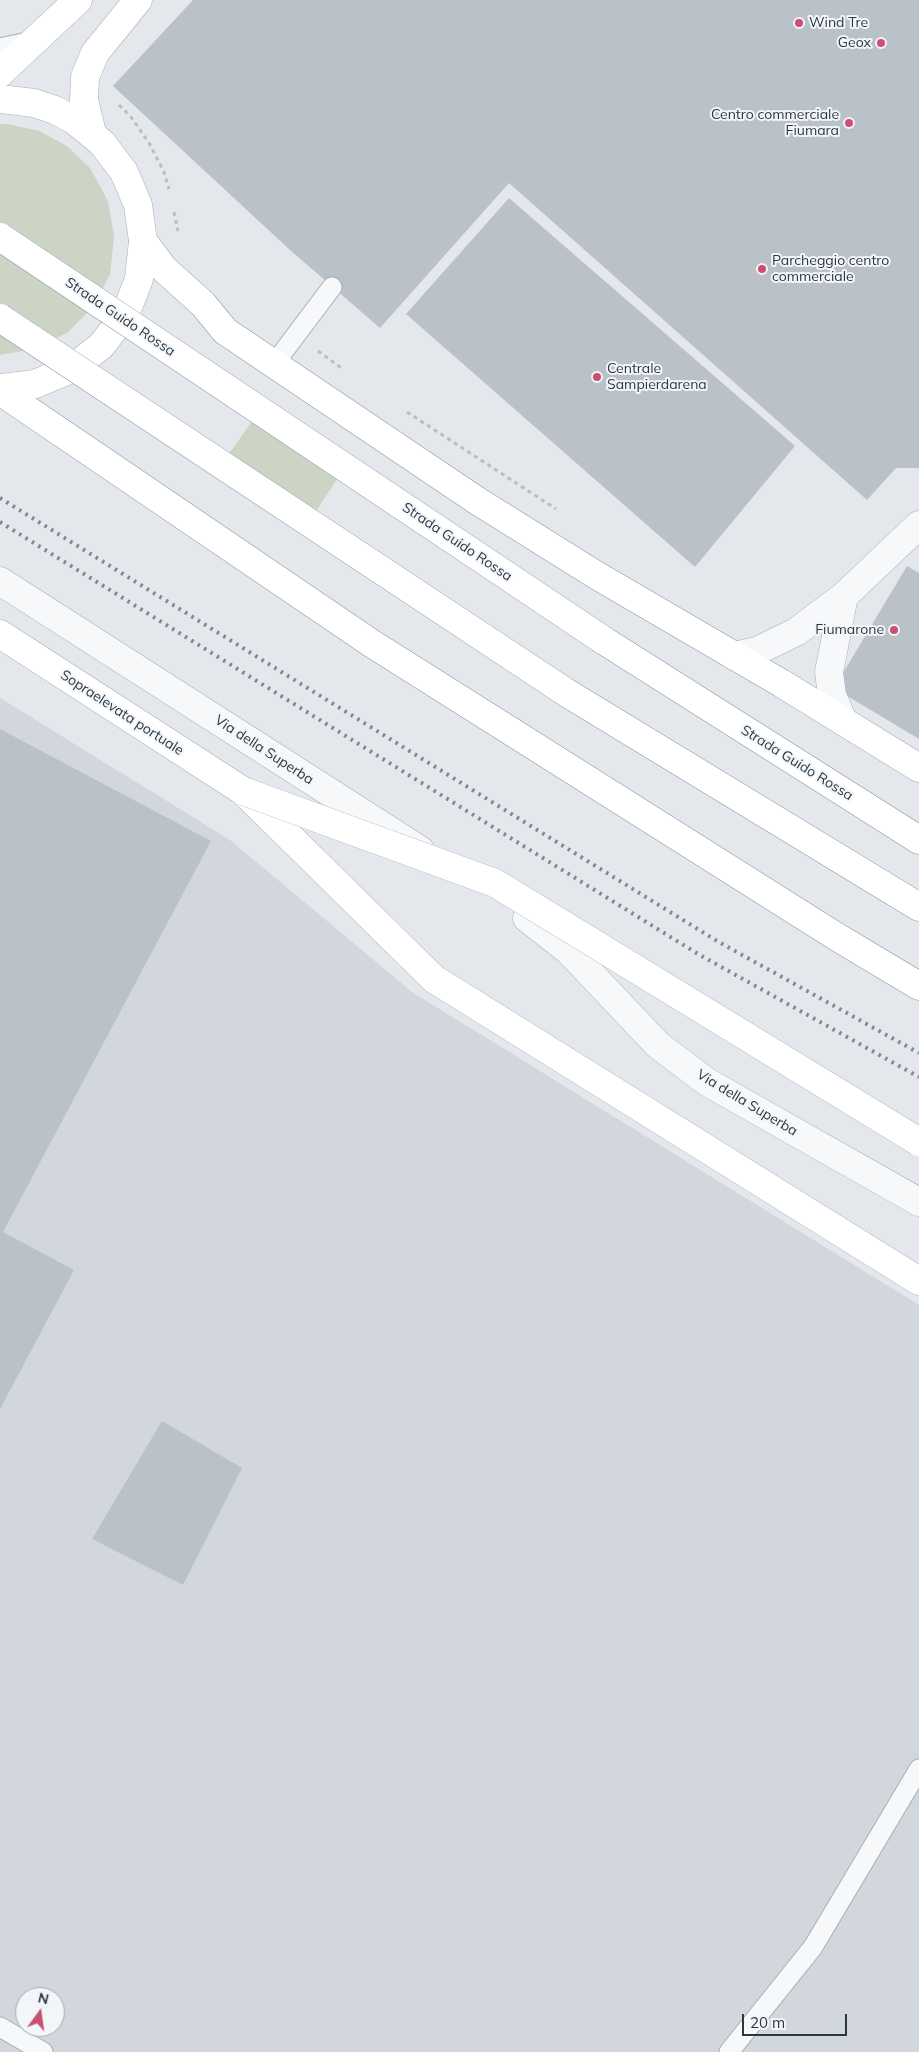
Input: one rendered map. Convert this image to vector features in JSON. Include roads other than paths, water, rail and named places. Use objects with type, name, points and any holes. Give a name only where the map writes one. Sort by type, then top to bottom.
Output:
[{"type":"main road","points":[[0,73],[78,0]]},
{"type":"main road","points":[[92,133],[84,100],[85,77],[95,53],[138,0]]},
{"type":"main road","points":[[0,99],[34,103],[55,110],[74,120],[92,133],[124,172],[138,205],[143,241],[139,279],[125,315],[101,346],[71,370],[35,384],[0,390]]},
{"type":"main road","name":"Strada Guido Rossa","points":[[0,237],[603,640],[919,840]]},
{"type":"main road","points":[[143,241],[164,269],[203,304],[225,331],[476,500],[596,575],[919,768]]},
{"type":"main road","points":[[0,318],[566,693],[919,907]]},
{"type":"main road","points":[[0,390],[371,643],[837,938],[919,986]]},
{"type":"main road","name":"Sopraelevata portuale","points":[[0,634],[244,791]]},
{"type":"main road","points":[[244,791],[495,883],[919,1142]]},
{"type":"main road","points":[[244,791],[434,979],[919,1281]]},
{"type":"street","points":[[734,656],[757,651],[796,632],[844,596],[917,529]]},
{"type":"street","name":"Via della Superba","points":[[0,582],[527,918],[569,951],[658,1044],[707,1082],[919,1202]]},
{"type":"street","points":[[843,721],[832,695],[829,672],[844,596]]},
{"type":"street","name":"Via della Superba","points":[[527,918],[623,966],[919,1126]]},
{"type":"lane","points":[[0,48],[35,41]]},
{"type":"lane","points":[[274,364],[332,287]]},
{"type":"lane","points":[[729,2052],[813,1947],[919,1769]]},
{"type":"lane","points":[[0,2027],[43,2052]]},
{"type":"railway","points":[[0,498],[717,941],[919,1053]]},
{"type":"railway","points":[[0,522],[698,954],[919,1077]]},
{"type":"place","name":"Wind Tre","points":[[799,23]]},
{"type":"place","name":"Geox","points":[[881,43]]},
{"type":"place","name":"Centro commerciale Fiumara","points":[[849,123]]},
{"type":"place","name":"Parcheggio centro commerciale","points":[[762,269]]},
{"type":"place","name":"Centrale Sampierdarena","points":[[597,377]]},
{"type":"place","name":"Fiumarone","points":[[894,630]]}]
